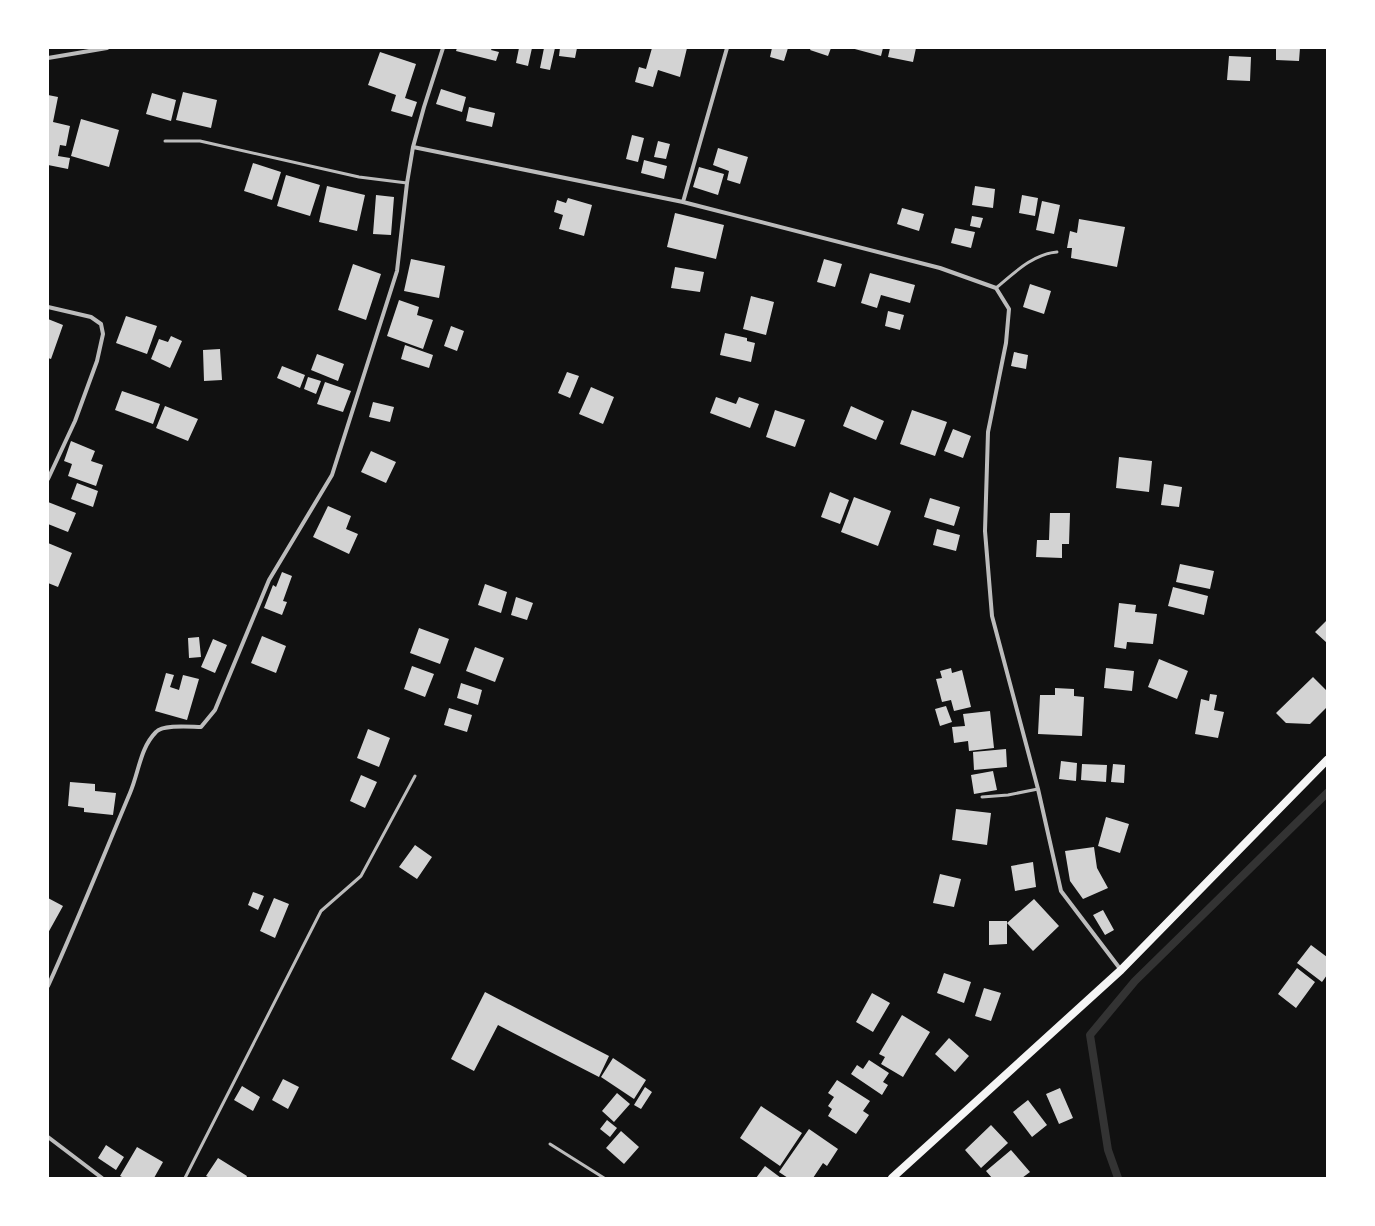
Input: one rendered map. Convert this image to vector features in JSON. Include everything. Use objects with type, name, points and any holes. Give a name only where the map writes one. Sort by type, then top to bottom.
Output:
[{"type":"main road","points":[[892,1178],[1121,970],[1327,760]]},
{"type":"street","points":[[48,58],[107,48]]},
{"type":"street","points":[[48,986],[133,786],[144,750],[157,730],[168,727],[201,727],[215,710],[269,580],[332,475],[397,271],[407,183],[413,147],[443,48]]},
{"type":"street","points":[[683,202],[727,48]]},
{"type":"street","points":[[413,147],[683,202],[940,268],[996,288],[1009,309],[1006,343],[988,432],[985,532],[992,616],[1038,789],[1061,891],[1121,970]]},
{"type":"street","points":[[48,307],[91,317],[101,324],[102,334],[97,361],[75,421],[48,479]]},
{"type":"street","points":[[48,1137],[102,1178]]},
{"type":"lane","points":[[165,141],[200,141],[359,177],[407,183]]},
{"type":"lane","points":[[996,288],[1032,260],[1046,253],[1057,252]]},
{"type":"lane","points":[[185,1178],[320,911],[362,876],[415,776]]},
{"type":"lane","points":[[982,797],[1008,795],[1038,789]]},
{"type":"lane","points":[[550,1144],[604,1178]]},
{"type":"building","points":[[457,48],[492,48],[491,50],[499,52],[496,61],[456,51]]},
{"type":"building","points":[[519,48],[532,48],[528,66],[516,63]]},
{"type":"building","points":[[544,48],[555,48],[550,70],[540,68]]},
{"type":"building","points":[[560,48],[577,48],[575,58],[559,56]]},
{"type":"building","points":[[652,48],[687,48],[680,77],[658,70],[653,87],[635,82],[639,67],[646,69]]},
{"type":"building","points":[[772,48],[788,48],[784,61],[770,57]]},
{"type":"building","points":[[811,48],[831,48],[828,56],[810,50]]},
{"type":"building","points":[[851,48],[883,48],[881,56]]},
{"type":"building","points":[[890,48],[916,48],[913,62],[888,57]]},
{"type":"building","points":[[1276,48],[1300,48],[1299,61],[1276,60]]},
{"type":"building","points":[[380,52],[416,64],[405,98],[417,102],[412,117],[391,111],[396,95],[368,85]]},
{"type":"building","points":[[1229,56],[1251,57],[1250,81],[1227,80]]},
{"type":"building","points":[[441,89],[466,97],[462,112],[436,104]]},
{"type":"building","points":[[183,92],[217,100],[211,128],[176,120]]},
{"type":"building","points":[[152,93],[176,100],[171,121],[146,114]]},
{"type":"building","points":[[48,95],[58,97],[53,122],[70,126],[66,146],[60,145],[58,156],[70,158],[68,169],[48,165]]},
{"type":"building","points":[[469,107],[495,113],[492,127],[466,121]]},
{"type":"building","points":[[81,119],[119,130],[109,167],[71,156]]},
{"type":"building","points":[[632,135],[644,138],[638,162],[626,159]]},
{"type":"building","points":[[658,141],[670,144],[666,159],[654,157]]},
{"type":"building","points":[[718,148],[748,157],[740,184],[727,180],[729,171],[713,165]]},
{"type":"building","points":[[644,160],[667,166],[664,179],[641,173]]},
{"type":"building","points":[[253,163],[281,172],[272,200],[244,191]]},
{"type":"building","points":[[699,167],[724,174],[718,195],[693,187]]},
{"type":"building","points":[[286,175],[320,185],[310,216],[277,206]]},
{"type":"building","points":[[327,186],[365,195],[357,231],[319,222]]},
{"type":"building","points":[[975,186],[995,189],[993,208],[972,205]]},
{"type":"building","points":[[376,195],[394,197],[391,235],[373,234]]},
{"type":"building","points":[[1022,195],[1038,198],[1035,216],[1019,213]]},
{"type":"building","points":[[568,198],[592,205],[584,236],[559,229],[563,215],[554,212],[557,200],[566,203]]},
{"type":"building","points":[[1042,201],[1060,205],[1054,234],[1036,230]]},
{"type":"building","points":[[902,208],[924,214],[919,231],[897,224]]},
{"type":"building","points":[[675,213],[724,225],[716,259],[667,247]]},
{"type":"building","points":[[972,216],[983,218],[980,228],[970,226]]},
{"type":"building","points":[[1079,219],[1125,227],[1117,267],[1071,258],[1072,248],[1067,248],[1070,231],[1077,233]]},
{"type":"building","points":[[955,228],[975,232],[971,248],[951,243]]},
{"type":"building","points":[[411,259],[445,266],[439,298],[404,291]]},
{"type":"building","points":[[824,259],[842,264],[835,287],[817,282]]},
{"type":"building","points":[[353,264],[381,274],[366,320],[338,310]]},
{"type":"building","points":[[675,267],[704,272],[700,292],[671,288]]},
{"type":"building","points":[[870,273],[915,285],[910,303],[881,295],[877,308],[861,303]]},
{"type":"building","points":[[1030,284],[1051,291],[1044,314],[1023,307]]},
{"type":"building","points":[[751,296],[774,302],[766,335],[743,329]]},
{"type":"building","points":[[399,300],[419,307],[417,315],[433,320],[423,349],[387,336]]},
{"type":"building","points":[[888,311],[904,315],[900,330],[885,326]]},
{"type":"building","points":[[126,316],[157,326],[147,354],[116,343]]},
{"type":"building","points":[[48,319],[63,325],[51,359],[48,358]]},
{"type":"building","points":[[451,326],[464,331],[457,351],[444,346]]},
{"type":"building","points":[[725,333],[747,338],[747,341],[755,343],[751,362],[720,355]]},
{"type":"building","points":[[171,336],[182,341],[170,368],[151,359],[159,339],[168,342]]},
{"type":"building","points":[[405,345],[433,355],[429,368],[401,359]]},
{"type":"building","points":[[220,349],[222,380],[204,381],[203,350]]},
{"type":"building","points":[[1014,352],[1028,355],[1026,369],[1011,366]]},
{"type":"building","points":[[317,354],[344,364],[338,381],[311,370]]},
{"type":"building","points":[[282,366],[305,375],[300,388],[277,378]]},
{"type":"building","points":[[567,372],[579,376],[570,398],[558,393]]},
{"type":"building","points":[[308,377],[321,381],[316,394],[304,389]]},
{"type":"building","points":[[325,382],[351,391],[343,412],[317,404]]},
{"type":"building","points":[[591,387],[614,397],[603,424],[579,414]]},
{"type":"building","points":[[122,391],[160,404],[153,424],[115,410]]},
{"type":"building","points":[[716,397],[736,404],[739,397],[759,404],[750,428],[710,413]]},
{"type":"building","points":[[373,402],[394,407],[390,422],[369,417]]},
{"type":"building","points":[[165,406],[198,419],[188,441],[156,428]]},
{"type":"building","points":[[851,406],[884,421],[876,440],[843,426]]},
{"type":"building","points":[[775,410],[805,420],[795,447],[766,437]]},
{"type":"building","points":[[912,410],[947,422],[935,456],[900,444]]},
{"type":"building","points":[[953,429],[971,436],[963,458],[944,451]]},
{"type":"building","points":[[71,441],[95,451],[91,461],[103,465],[96,486],[68,476],[72,464],[64,461]]},
{"type":"building","points":[[371,451],[396,462],[386,483],[361,472]]},
{"type":"building","points":[[1119,457],[1152,461],[1149,492],[1116,488]]},
{"type":"building","points":[[77,483],[98,491],[93,507],[71,499]]},
{"type":"building","points":[[1164,484],[1182,487],[1179,507],[1161,505]]},
{"type":"building","points":[[830,492],[849,500],[840,524],[821,517]]},
{"type":"building","points":[[854,497],[891,511],[878,546],[841,532]]},
{"type":"building","points":[[930,498],[960,507],[954,526],[924,517]]},
{"type":"building","points":[[48,502],[76,513],[68,532],[48,524]]},
{"type":"building","points":[[328,506],[351,516],[346,529],[358,534],[349,554],[313,537]]},
{"type":"building","points":[[1050,513],[1070,513],[1069,544],[1062,544],[1062,558],[1036,557],[1037,540],[1049,540]]},
{"type":"building","points":[[937,529],[960,535],[956,551],[933,545]]},
{"type":"building","points":[[48,543],[72,553],[58,587],[48,583]]},
{"type":"building","points":[[1180,564],[1214,571],[1210,589],[1176,582]]},
{"type":"building","points":[[282,572],[292,576],[283,601],[287,602],[282,615],[264,608],[273,585],[276,587]]},
{"type":"building","points":[[485,584],[507,592],[501,613],[478,605]]},
{"type":"building","points":[[1173,587],[1208,596],[1204,615],[1168,606]]},
{"type":"building","points":[[516,597],[533,603],[527,620],[511,615]]},
{"type":"building","points":[[1119,603],[1136,605],[1135,612],[1157,614],[1153,644],[1127,642],[1126,649],[1114,647]]},
{"type":"building","points":[[1327,620],[1327,643],[1315,632]]},
{"type":"building","points":[[419,628],[449,639],[440,664],[410,653]]},
{"type":"building","points":[[262,636],[286,646],[276,673],[251,663]]},
{"type":"building","points":[[199,637],[201,657],[189,658],[188,638]]},
{"type":"building","points":[[213,639],[227,645],[215,673],[201,667]]},
{"type":"building","points":[[475,647],[504,658],[495,682],[466,671]]},
{"type":"building","points":[[1159,659],[1188,671],[1177,699],[1148,687]]},
{"type":"building","points":[[412,666],[434,674],[425,697],[404,689]]},
{"type":"building","points":[[951,668],[952,673],[962,670],[971,707],[954,711],[951,700],[942,702],[936,679],[942,678],[940,671]]},
{"type":"building","points":[[1106,668],[1134,671],[1132,691],[1104,688]]},
{"type":"building","points":[[166,673],[174,675],[170,687],[179,690],[183,675],[199,679],[187,720],[155,711]]},
{"type":"building","points":[[1313,677],[1327,691],[1327,707],[1310,724],[1286,723],[1276,713]]},
{"type":"building","points":[[461,683],[482,690],[478,705],[457,698]]},
{"type":"building","points":[[1055,688],[1074,689],[1074,696],[1084,697],[1082,736],[1038,734],[1040,695],[1055,695]]},
{"type":"building","points":[[1210,694],[1217,695],[1214,710],[1224,712],[1218,738],[1195,734],[1201,699],[1209,701]]},
{"type":"building","points":[[946,706],[952,722],[940,726],[935,709]]},
{"type":"building","points":[[449,708],[472,715],[467,732],[444,725]]},
{"type":"building","points":[[990,711],[994,748],[969,751],[968,741],[954,743],[952,727],[965,726],[963,714]]},
{"type":"building","points":[[368,729],[390,738],[379,767],[357,758]]},
{"type":"building","points":[[1006,749],[1007,767],[974,770],[973,752]]},
{"type":"building","points":[[1061,761],[1077,763],[1076,781],[1059,779]]},
{"type":"building","points":[[1082,764],[1107,765],[1106,782],[1081,780]]},
{"type":"building","points":[[1113,764],[1125,765],[1124,783],[1111,782]]},
{"type":"building","points":[[993,771],[997,790],[974,794],[971,775]]},
{"type":"building","points":[[361,775],[377,782],[365,808],[350,801]]},
{"type":"building","points":[[70,782],[95,784],[95,791],[116,793],[113,815],[84,812],[84,808],[68,806]]},
{"type":"building","points":[[956,809],[991,813],[987,845],[952,840]]},
{"type":"building","points":[[1106,817],[1129,824],[1120,853],[1098,846]]},
{"type":"building","points":[[415,845],[432,857],[417,879],[399,867]]},
{"type":"building","points":[[1094,847],[1097,868],[1108,888],[1083,899],[1070,881],[1065,851]]},
{"type":"building","points":[[1033,862],[1036,887],[1015,891],[1011,866]]},
{"type":"building","points":[[940,874],[961,879],[954,907],[933,903]]},
{"type":"building","points":[[253,892],[264,896],[258,910],[248,905]]},
{"type":"building","points":[[48,898],[63,906],[48,933]]},
{"type":"building","points":[[274,898],[289,904],[275,938],[260,931]]},
{"type":"building","points":[[1034,899],[1059,926],[1033,951],[1007,923]]},
{"type":"building","points":[[1103,910],[1114,930],[1105,935],[1093,915]]},
{"type":"building","points":[[989,921],[1007,921],[1007,944],[989,945]]},
{"type":"building","points":[[1311,945],[1327,957],[1327,975],[1322,982],[1297,963]]},
{"type":"building","points":[[1297,968],[1315,982],[1296,1008],[1278,994]]},
{"type":"building","points":[[944,973],[971,982],[964,1003],[937,993]]},
{"type":"building","points":[[984,988],[1001,993],[991,1021],[975,1016]]},
{"type":"building","points":[[485,992],[609,1056],[599,1077],[498,1025],[474,1071],[451,1059]]},
{"type":"building","points":[[872,993],[890,1003],[873,1032],[856,1022]]},
{"type":"building","points":[[902,1015],[930,1032],[903,1077],[881,1064],[885,1057],[879,1054]]},
{"type":"building","points":[[949,1038],[969,1056],[955,1072],[935,1054]]},
{"type":"building","points":[[613,1058],[646,1080],[634,1099],[601,1077]]},
{"type":"building","points":[[869,1060],[889,1073],[883,1082],[888,1085],[882,1095],[851,1074],[857,1065],[863,1069]]},
{"type":"building","points":[[283,1079],[299,1087],[288,1109],[272,1100]]},
{"type":"building","points":[[837,1080],[870,1101],[863,1111],[869,1115],[856,1134],[828,1116],[832,1109],[828,1106],[834,1097],[828,1093]]},
{"type":"building","points":[[242,1086],[260,1097],[253,1111],[234,1100]]},
{"type":"building","points":[[645,1087],[652,1092],[641,1109],[634,1105]]},
{"type":"building","points":[[1060,1088],[1073,1118],[1059,1124],[1046,1094]]},
{"type":"building","points":[[617,1093],[630,1104],[614,1122],[602,1111]]},
{"type":"building","points":[[1028,1100],[1047,1125],[1032,1137],[1013,1112]]},
{"type":"building","points":[[761,1106],[802,1133],[780,1166],[740,1138]]},
{"type":"building","points":[[607,1120],[617,1128],[610,1137],[600,1129]]},
{"type":"building","points":[[991,1125],[1008,1143],[981,1168],[965,1150]]},
{"type":"building","points":[[809,1129],[838,1149],[827,1166],[823,1163],[813,1178],[788,1178],[779,1172]]},
{"type":"building","points":[[621,1131],[639,1147],[624,1164],[606,1148]]},
{"type":"building","points":[[106,1145],[124,1157],[116,1170],[98,1158]]},
{"type":"building","points":[[137,1147],[163,1162],[154,1178],[124,1178],[120,1176]]},
{"type":"building","points":[[1011,1150],[1030,1172],[1022,1178],[992,1178],[986,1171]]},
{"type":"building","points":[[218,1158],[247,1176],[246,1178],[210,1178],[206,1176]]},
{"type":"building","points":[[765,1166],[781,1178],[756,1178]]},
{"type":"waterway","points":[[1118,1178],[1108,1150],[1090,1035],[1135,981],[1327,793]]}]
